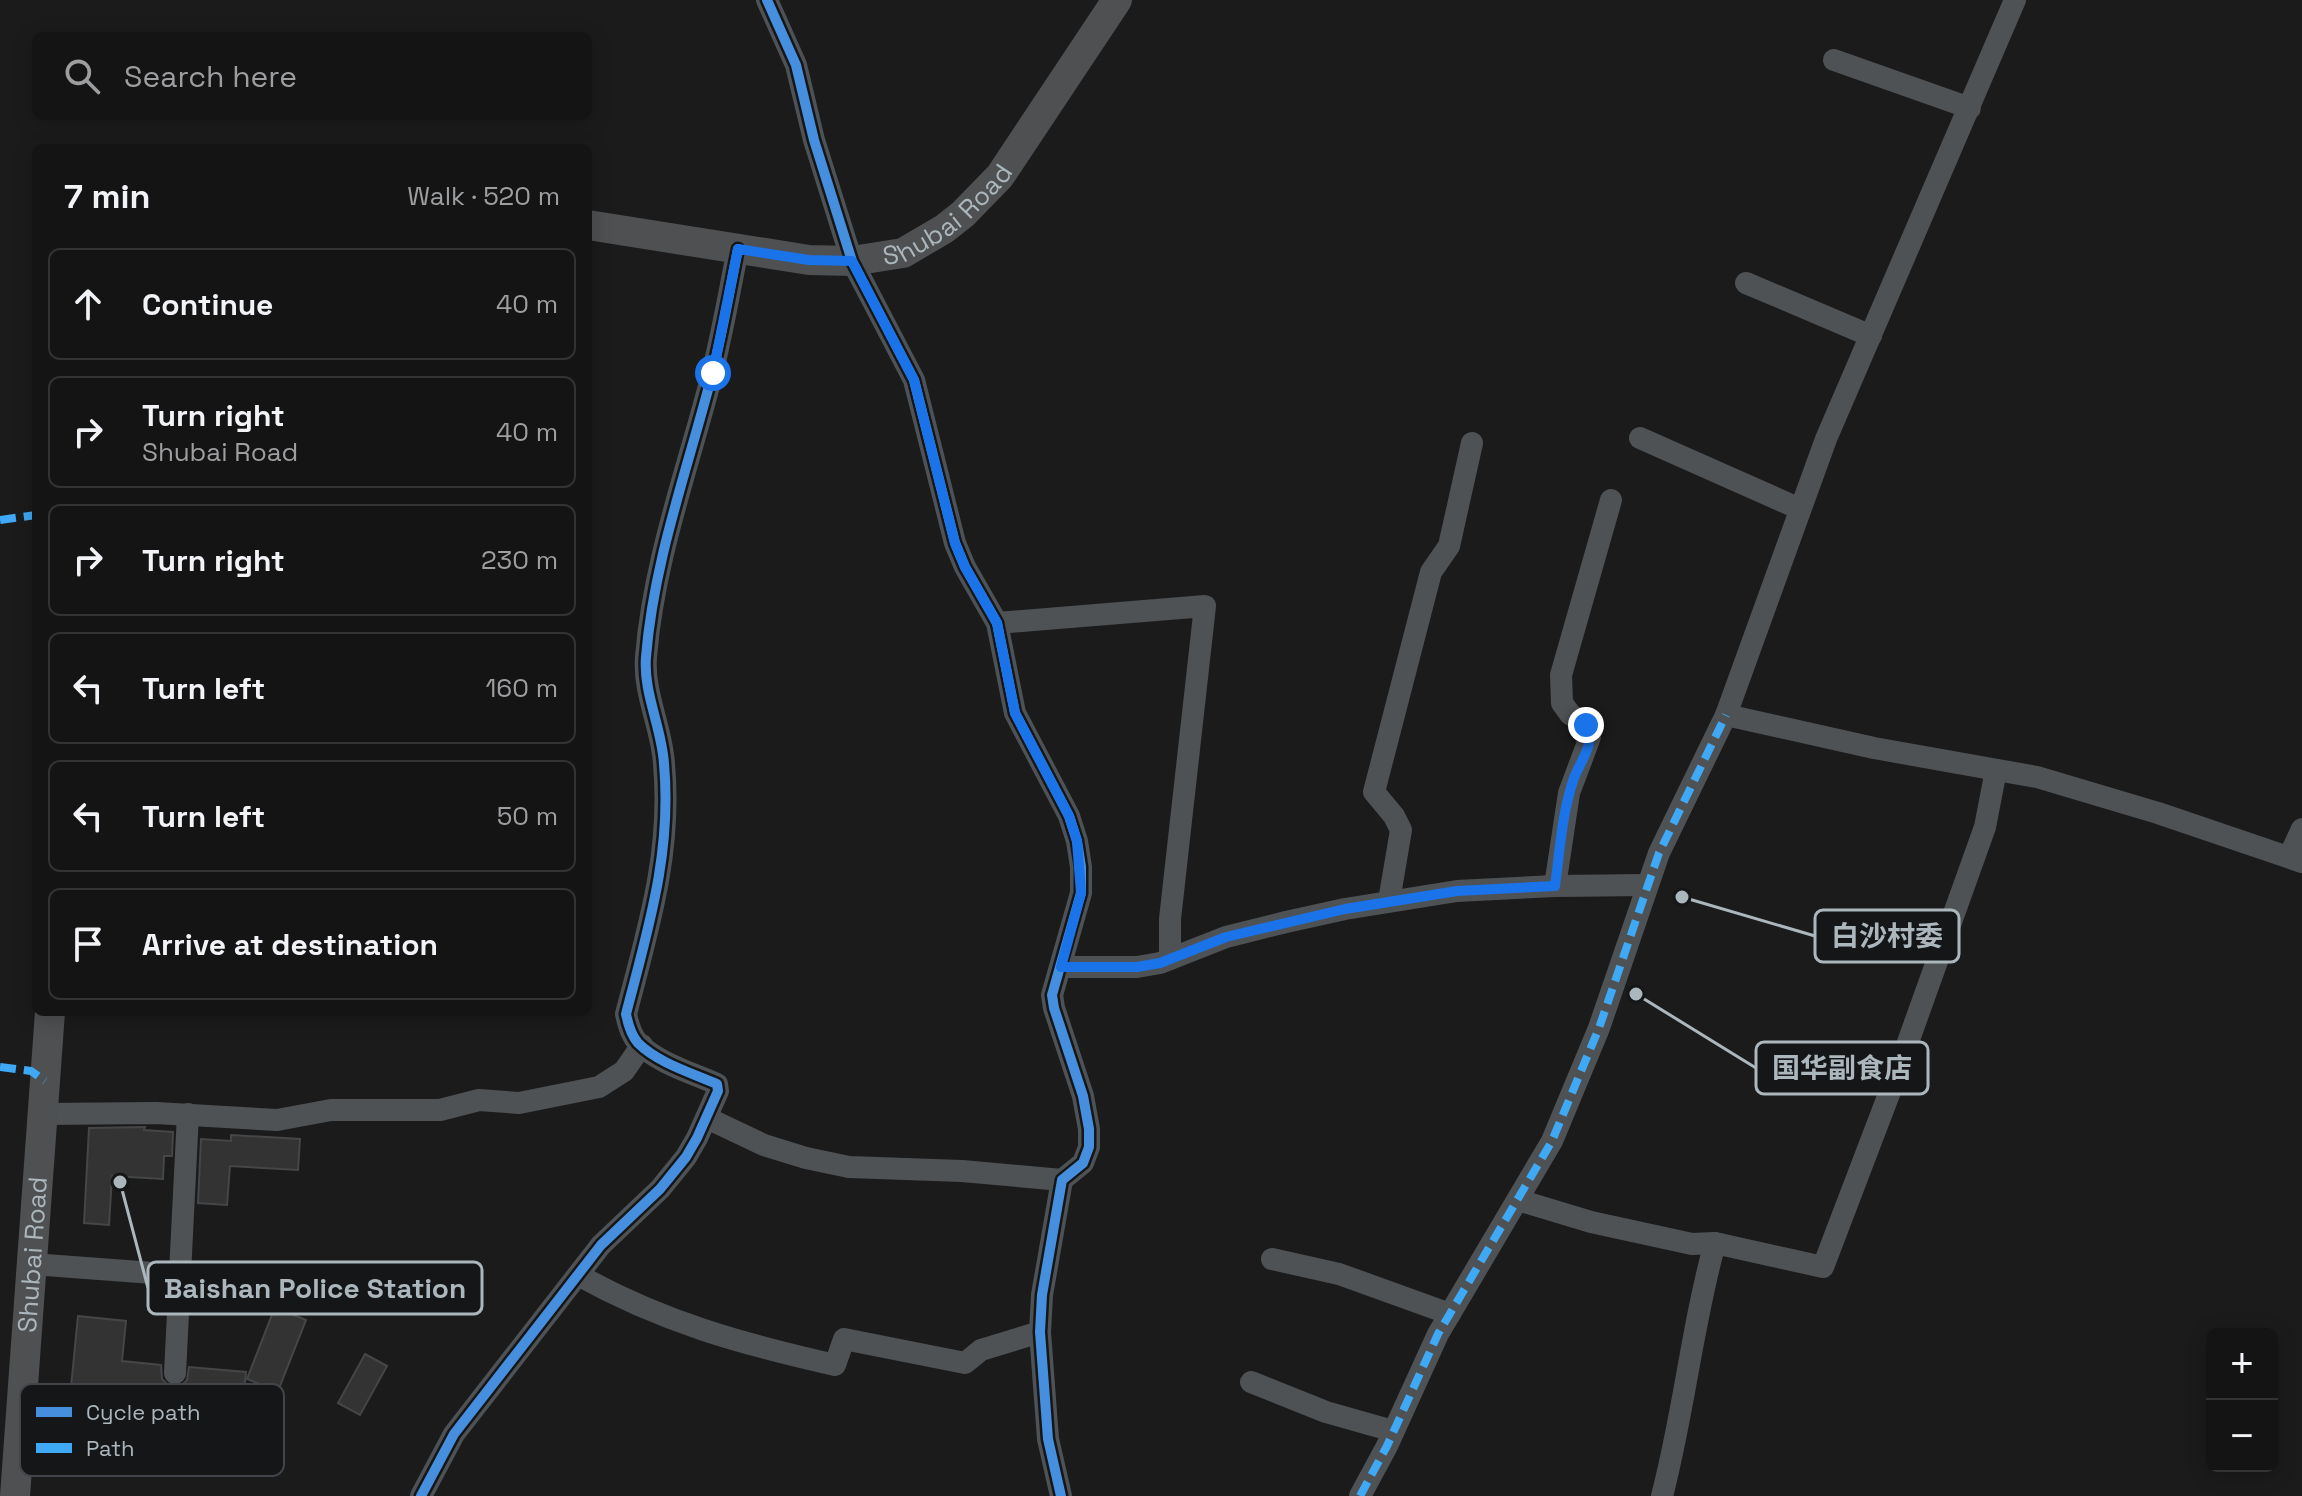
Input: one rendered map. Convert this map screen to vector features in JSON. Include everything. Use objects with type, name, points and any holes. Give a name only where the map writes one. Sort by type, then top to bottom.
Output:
[{"type":"main road","name":"Shubai Road","points":[[592,226],[809,260],[852,261],[903,253],[944,229],[1000,176],[1117,0]]},
{"type":"main road","name":"Shubai Road","points":[[23,1384],[50,1016]]},
{"type":"main road","name":"Shubai Road","points":[[15,1496],[20,1428]]},
{"type":"street","points":[[767,0],[796,65],[814,140],[852,261],[914,380],[955,543],[997,623],[1015,713],[1069,816],[1077,841],[1081,893],[1052,995],[1083,1096],[1089,1147],[1083,1163],[1062,1180],[1045,1267],[1040,1332],[1048,1439],[1061,1496]]},
{"type":"street","points":[[1360,1496],[1450,1314],[1552,1141],[1599,1028],[1659,853],[1726,715],[1826,439],[2015,0]]},
{"type":"street","points":[[1834,60],[1970,108]]},
{"type":"street","points":[[421,1496],[454,1434],[578,1275],[615,1229],[673,1174],[686,1157],[718,1091],[717,1084],[667,1062],[642,1045],[629,1028],[626,1014],[659,885],[666,792],[664,760],[645,661],[658,575],[713,373],[738,249]]},
{"type":"street","points":[[1746,283],[1871,336]]},
{"type":"street","points":[[1640,438],[1800,509]]},
{"type":"street","points":[[1389,901],[1401,830],[1394,816],[1374,792],[1431,572],[1449,546],[1472,443]]},
{"type":"street","points":[[1555,886],[1569,793],[1590,737],[1586,725],[1570,714],[1562,703],[1561,675],[1611,500]]},
{"type":"street","points":[[997,623],[1205,606],[1170,919],[1170,959]]},
{"type":"street","points":[[1726,715],[1874,748],[2037,777],[2291,858],[2302,829]]},
{"type":"street","points":[[1518,1200],[1591,1222],[1692,1244],[1715,1243],[1823,1267],[1897,1073],[1985,827],[1996,770]]},
{"type":"street","points":[[1061,967],[1137,967],[1170,959],[1241,933],[1389,901],[1457,891],[1646,885]]},
{"type":"street","points":[[43,1114],[188,1114],[277,1120],[331,1110],[440,1110],[479,1100],[519,1103],[599,1087],[624,1071],[642,1045]]},
{"type":"street","points":[[175,1373],[188,1114]]},
{"type":"street","points":[[707,1118],[764,1145],[849,1167],[962,1171],[1062,1180]]},
{"type":"street","points":[[1662,1496],[1671,1463],[1693,1334],[1715,1243]]},
{"type":"street","points":[[1272,1259],[1339,1274],[1450,1314]]},
{"type":"street","points":[[32,1264],[180,1275]]},
{"type":"street","points":[[578,1275],[683,1325],[743,1344],[835,1365],[844,1339],[965,1363],[981,1350],[1040,1332]]},
{"type":"street","points":[[1251,1382],[1326,1412],[1393,1431]]},
{"type":"building","points":[[145,1127],[144,1130],[173,1132],[172,1156],[164,1156],[163,1179],[112,1176],[109,1225],[84,1223],[89,1128]]},
{"type":"building","points":[[231,1135],[300,1139],[298,1170],[230,1166],[227,1205],[198,1203],[201,1139],[231,1141]]},
{"type":"building","points":[[275,1307],[306,1320],[281,1384],[260,1384],[247,1379]]},
{"type":"building","points":[[78,1316],[126,1321],[122,1361],[161,1365],[162,1379],[167,1384],[71,1384]]},
{"type":"building","points":[[365,1354],[387,1366],[360,1415],[338,1403]]},
{"type":"building","points":[[189,1367],[246,1372],[245,1384],[183,1384],[187,1380]]},
{"type":"marked path","points":[[0,520],[32,516]]},
{"type":"marked path","points":[[1360,1496],[1387,1446],[1438,1334],[1552,1141],[1599,1028],[1659,853],[1726,715]]},
{"type":"marked path","points":[[0,1067],[31,1071],[45,1081]]},
{"type":"cycle path","points":[[767,0],[796,65],[814,140],[852,261],[914,380],[955,543],[997,623],[1015,713],[1069,816],[1077,841],[1081,893],[1052,995],[1083,1096],[1089,1147],[1083,1163],[1062,1180],[1042,1295],[1040,1332],[1048,1439],[1061,1496]]},
{"type":"cycle path","points":[[421,1496],[454,1434],[601,1245],[660,1189],[686,1157],[718,1091],[717,1084],[646,1050],[633,1036],[626,1014],[656,890],[665,829],[663,751],[646,670],[650,624],[670,526],[716,360],[738,249]]},
{"type":"place","name":"白沙村委","points":[[1682,897]]},
{"type":"place","name":"国华副食店","points":[[1636,994]]},
{"type":"place","name":"Baishan Police Station","points":[[120,1182]]},
{"type":"route","points":[[713,373],[738,249],[809,260],[852,261],[914,380],[955,543],[965,567],[992,611],[1001,635],[1015,713],[1069,816],[1077,841],[1081,893],[1061,967],[1137,967],[1160,963],[1226,937],[1345,909],[1457,891],[1555,886],[1569,793],[1589,744],[1590,730],[1586,725]]}]
